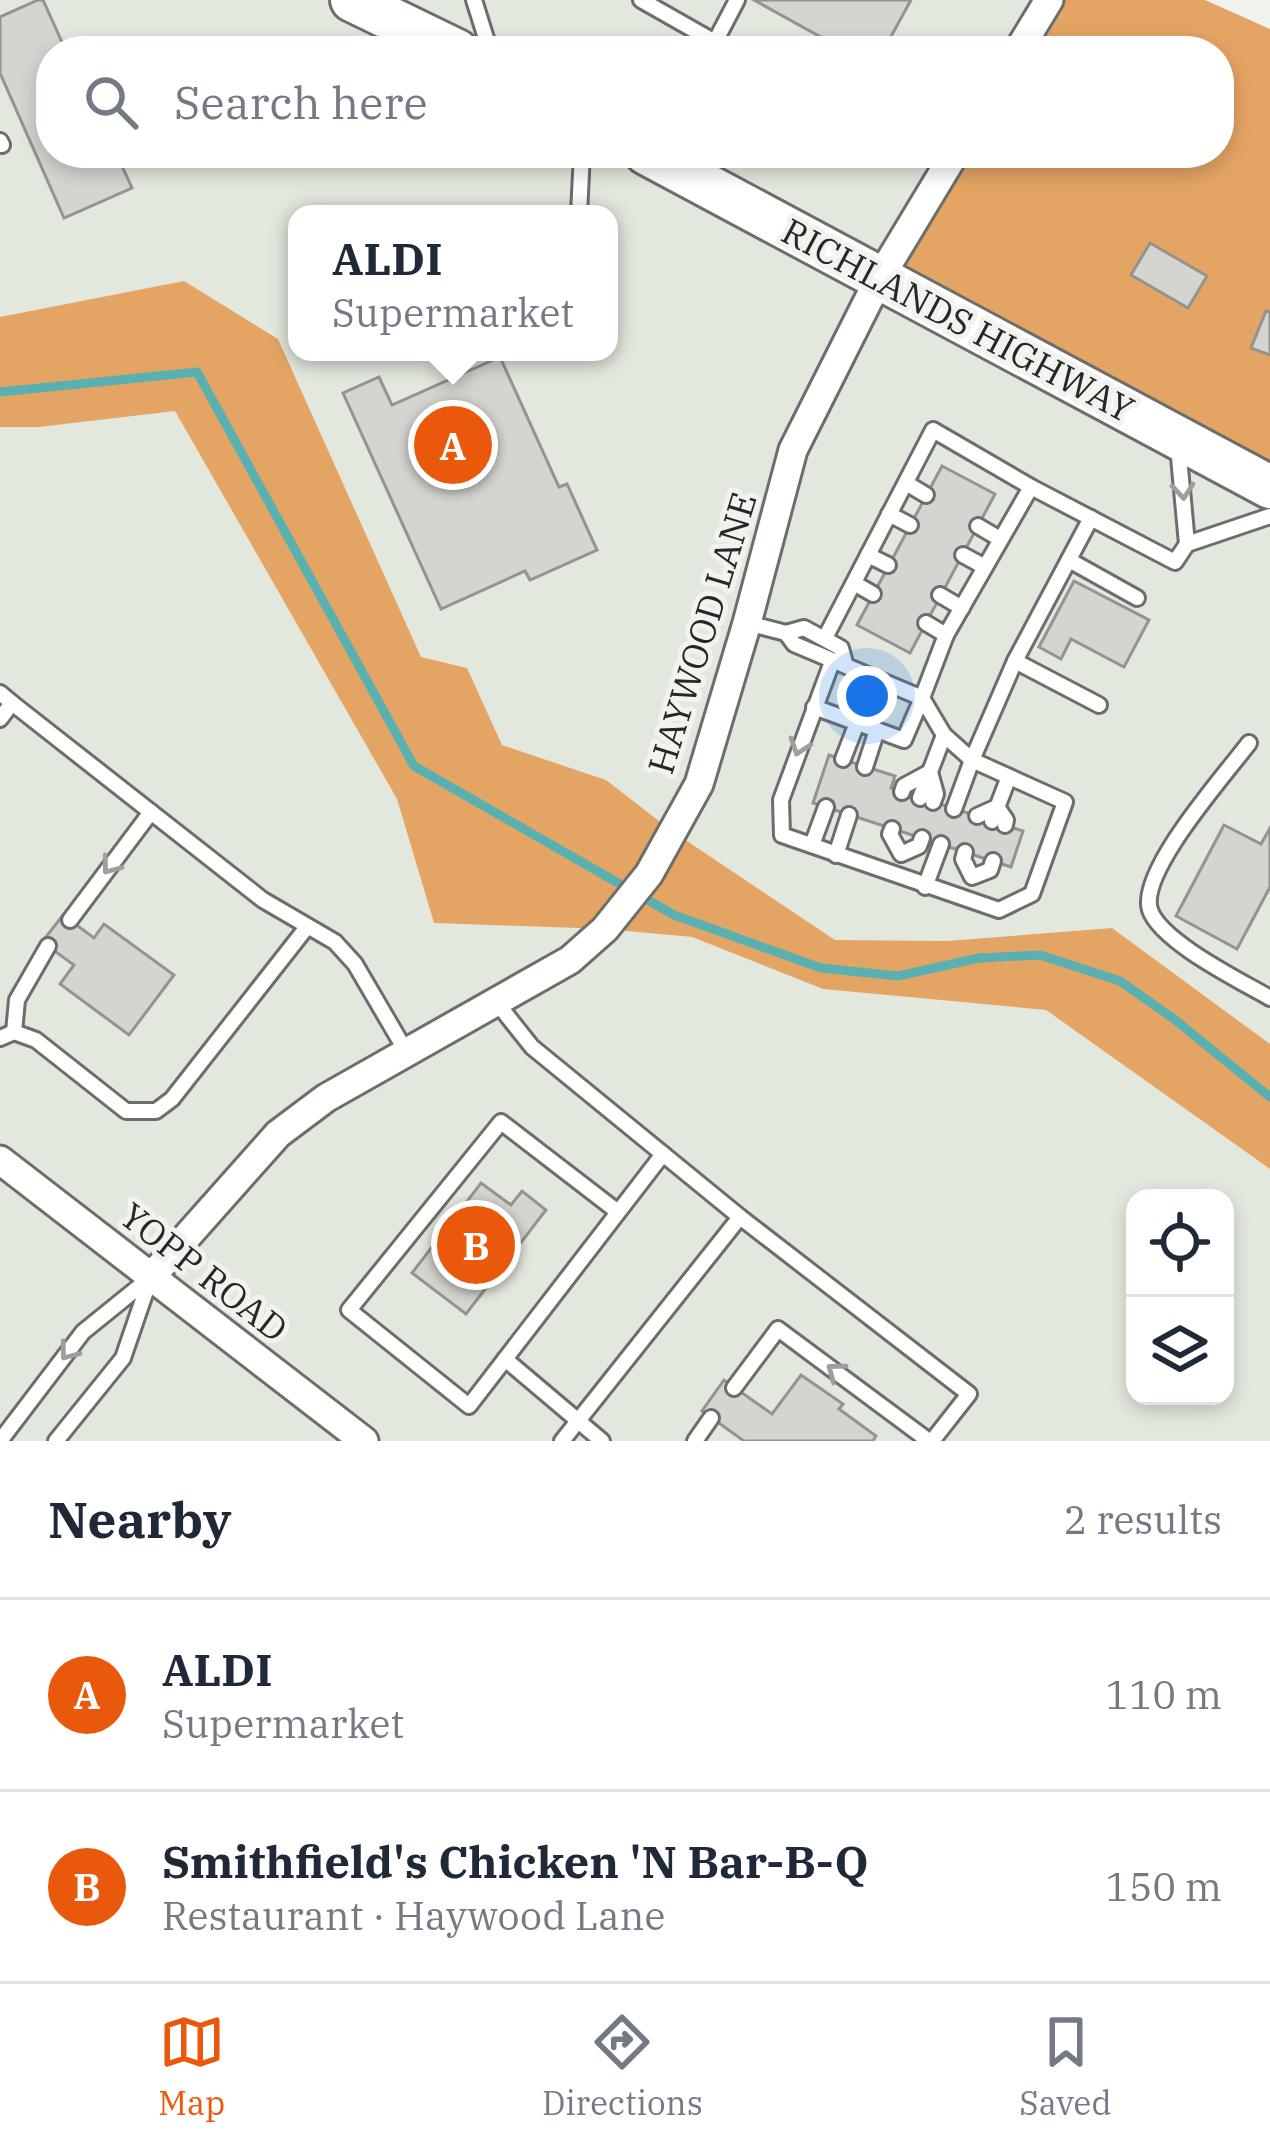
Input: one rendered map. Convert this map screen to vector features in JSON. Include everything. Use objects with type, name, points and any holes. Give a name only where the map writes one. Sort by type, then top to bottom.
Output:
[{"type":"main road","points":[[375,4],[431,36]]},
{"type":"main road","name":"RICHLANDS HIGHWAY","points":[[674,168],[1270,487]]},
{"type":"street","points":[[1027,36],[1048,0]]},
{"type":"street","name":"HAYWOOD LANE","points":[[151,1277],[278,1134],[326,1099],[570,960],[605,929],[649,874],[698,784],[748,623],[793,450],[879,279],[947,168]]},
{"type":"street","name":"YOPP ROAD","points":[[0,1160],[364,1441]]},
{"type":"lane","points":[[474,0],[485,36]]},
{"type":"lane","points":[[641,0],[704,36]]},
{"type":"lane","points":[[718,36],[737,0]]},
{"type":"lane","points":[[579,205],[581,168]]},
{"type":"lane","points":[[824,638],[933,430],[1175,562],[1187,544],[1270,516]]},
{"type":"lane","points":[[1176,437],[1187,544]]},
{"type":"lane","points":[[905,483],[926,495]]},
{"type":"lane","points":[[814,707],[904,740],[946,635],[1031,487]]},
{"type":"lane","points":[[889,514],[910,525]]},
{"type":"lane","points":[[954,809],[1016,661],[1091,518]]},
{"type":"lane","points":[[978,526],[1000,538]]},
{"type":"lane","points":[[868,555],[888,565]]},
{"type":"lane","points":[[962,555],[985,567]]},
{"type":"lane","points":[[1069,560],[1137,598]]},
{"type":"lane","points":[[854,583],[873,593]]},
{"type":"lane","points":[[940,596],[962,608]]},
{"type":"lane","points":[[748,623],[786,633],[804,628],[842,648],[838,662],[814,707],[781,800],[782,835],[999,910],[1032,894],[1065,802],[972,760],[944,735],[922,698],[838,662],[794,644],[786,633]]},
{"type":"lane","points":[[926,623],[946,635]]},
{"type":"lane","points":[[1016,661],[1099,705]]},
{"type":"lane","points":[[0,719],[6,698],[263,900],[335,941],[355,964],[407,1053]]},
{"type":"lane","points":[[843,759],[856,723]]},
{"type":"lane","points":[[865,766],[877,730]]},
{"type":"lane","points":[[927,800],[930,772],[944,735]]},
{"type":"lane","points":[[1249,743],[1161,864],[1149,895],[1150,912],[1205,960],[1267,990]]},
{"type":"lane","points":[[902,792],[904,786],[930,772]]},
{"type":"lane","points":[[993,817],[1008,779]]},
{"type":"lane","points":[[812,845],[826,807]]},
{"type":"lane","points":[[70,920],[151,812]]},
{"type":"lane","points":[[836,854],[849,815]]},
{"type":"lane","points":[[895,876],[907,833]]},
{"type":"lane","points":[[925,887],[941,844]]},
{"type":"lane","points":[[964,899],[979,856]]},
{"type":"lane","points":[[48,946],[17,1000],[7,1035],[36,1040],[126,1111],[156,1111],[172,1100],[307,927]]},
{"type":"lane","points":[[497,1003],[532,1047],[968,1394],[931,1441],[778,1329],[734,1388]]},
{"type":"lane","points":[[618,1212],[501,1122],[349,1310],[469,1406],[663,1154]]},
{"type":"lane","points":[[562,1441],[740,1217]]},
{"type":"lane","points":[[0,1441],[83,1332],[151,1277]]},
{"type":"lane","points":[[56,1441],[122,1358],[151,1277]]},
{"type":"lane","points":[[505,1359],[602,1441]]},
{"type":"lane","points":[[695,1441],[711,1418]]},
{"type":"shaded area","points":[[0,0],[1049,0],[1026,36],[36,36],[36,168],[969,168],[1270,487],[1270,1044],[1112,928],[947,941],[835,940],[672,831],[606,780],[502,745],[467,668],[421,657],[278,339],[184,282],[0,317]]},
{"type":"shaded area","points":[[1049,0],[1205,0],[1270,29],[1270,487],[879,279],[946,168],[1234,168],[1234,36],[1027,36]]},
{"type":"shaded area","points":[[184,281],[278,339],[421,657],[467,668],[502,745],[606,780],[672,831],[835,940],[947,941],[1112,928],[1270,1044],[1270,1169],[1046,1010],[823,989],[692,937],[434,923],[397,799],[175,411],[0,427],[0,317]]},
{"type":"shaded area","points":[[175,410],[397,799],[434,923],[692,937],[823,989],[1046,1010],[1270,1169],[1270,1441],[0,1441],[0,427],[39,427]]},
{"type":"building","points":[[43,0],[59,36],[36,36],[36,155],[0,73],[0,17]]},
{"type":"building","points":[[754,0],[911,0],[891,36],[819,36]]},
{"type":"building","points":[[42,168],[123,168],[132,188],[64,218]]},
{"type":"building","points":[[1150,243],[1207,276],[1188,308],[1131,275]]},
{"type":"building","points":[[1266,311],[1270,312],[1270,355],[1251,348]]},
{"type":"building","points":[[491,361],[502,361],[559,487],[567,484],[597,550],[530,580],[525,571],[441,609],[343,393],[379,377],[392,405]]},
{"type":"building","points":[[942,466],[995,494],[910,653],[857,625]]},
{"type":"building","points":[[1074,581],[1149,620],[1124,667],[1071,639],[1061,659],[1039,647]]},
{"type":"building","points":[[829,755],[895,776],[891,788],[1023,831],[1011,867],[813,803]]},
{"type":"building","points":[[1224,825],[1261,844],[1270,828],[1270,887],[1237,949],[1176,916]]},
{"type":"building","points":[[63,915],[94,938],[104,924],[174,975],[129,1035],[60,984],[74,965],[42,942]]},
{"type":"building","points":[[481,1183],[511,1205],[522,1191],[546,1210],[466,1314],[412,1273]]},
{"type":"building","points":[[801,1375],[843,1404],[839,1409],[876,1436],[873,1441],[744,1441],[702,1411],[724,1380],[772,1414]]},
{"type":"waterway","points":[[0,392],[197,372],[414,766],[674,915],[821,968],[898,976],[979,958],[1040,955],[1120,981],[1270,1097]]},
{"type":"place","name":"ALDI","points":[[453,445]]},
{"type":"place","name":"Smithfield's Chicken 'N Bar-B-Q","points":[[476,1245]]}]
